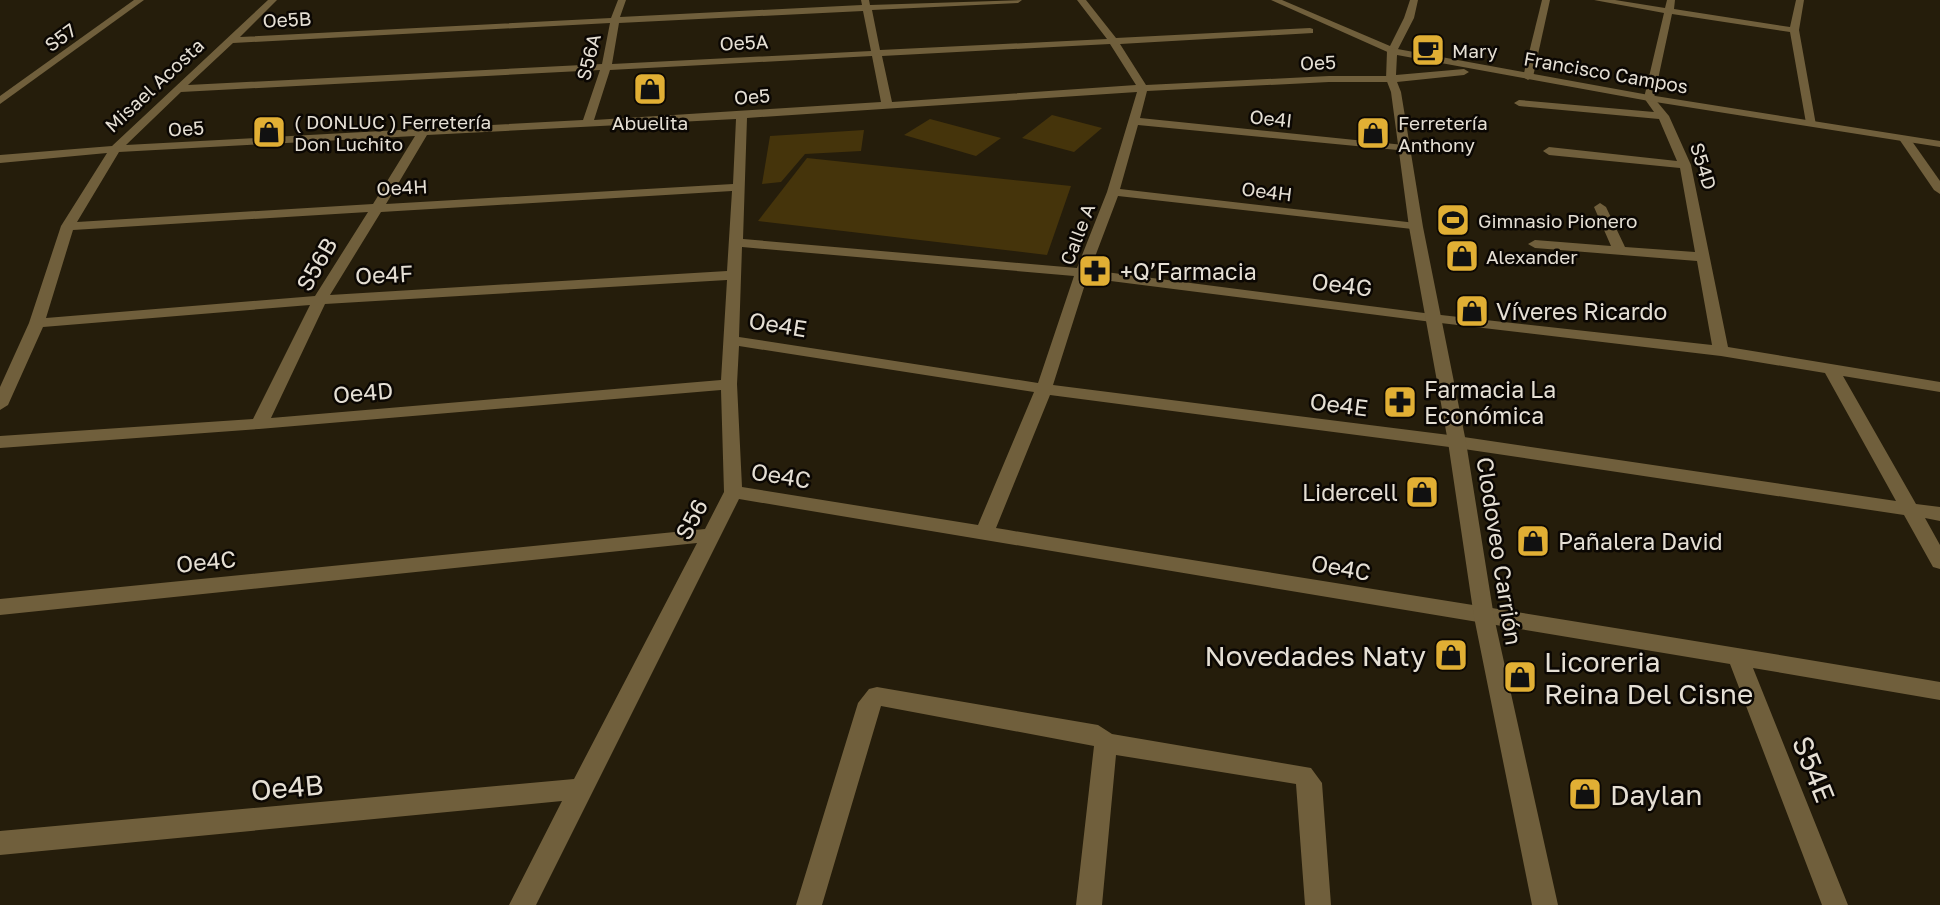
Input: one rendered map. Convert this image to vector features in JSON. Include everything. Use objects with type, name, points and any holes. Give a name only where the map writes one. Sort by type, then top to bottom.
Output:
[{"type":"street","name":"S57","points":[[0,101],[140,0]]},
{"type":"street","name":"Misael Acosta","points":[[0,405],[37,323],[68,226],[115,149],[273,0]]},
{"type":"street","name":"S56A","points":[[588,121],[606,68],[615,20],[622,0]]},
{"type":"street","name":"Oe5B","points":[[230,40],[866,4],[1018,0]]},
{"type":"street","points":[[1081,0],[1112,39],[1143,88]]},
{"type":"street","name":"Francisco Campos","points":[[1275,0],[1392,51],[1649,98],[1940,144]]},
{"type":"street","points":[[1392,51],[1409,18],[1414,0]]},
{"type":"street","points":[[1528,77],[1546,0]]},
{"type":"street","points":[[1598,0],[1669,5],[1794,30]]},
{"type":"street","points":[[1800,0],[1794,30],[1812,123]]},
{"type":"street","points":[[866,4],[887,104]]},
{"type":"street","points":[[1649,98],[1669,5]]},
{"type":"street","name":"Oe5A","points":[[180,89],[1112,39],[1310,31]]},
{"type":"street","name":"Clodoveo Carrión","points":[[1392,51],[1391,79],[1396,92],[1416,228],[1457,442],[1484,617],[1545,905]]},
{"type":"street","name":"Oe5","points":[[0,159],[115,149],[422,133],[588,121],[743,115],[1143,88],[1329,79],[1391,79],[1452,72],[1511,74]]},
{"type":"street","name":"Calle A","points":[[985,531],[1044,389],[1082,273],[1113,192],[1143,88]]},
{"type":"street","name":"S54D","points":[[1649,98],[1663,116],[1685,165],[1721,351]]},
{"type":"street","points":[[1519,103],[1663,116]]},
{"type":"street","name":"S56","points":[[522,905],[733,492],[729,384],[743,115]]},
{"type":"street","name":"Oe4I","points":[[1135,121],[1404,149]]},
{"type":"street","name":"S56B","points":[[260,424],[320,300],[422,133]]},
{"type":"street","points":[[1905,139],[1937,178],[1940,190]]},
{"type":"street","points":[[1549,151],[1685,165]]},
{"type":"street","name":"Oe4H","points":[[68,226],[738,187]]},
{"type":"street","name":"Oe4H","points":[[1113,192],[1416,228]]},
{"type":"street","points":[[1600,207],[1620,251]]},
{"type":"street","name":"Oe4G","points":[[736,242],[1082,273],[1432,318],[1721,351],[1940,387]]},
{"type":"street","points":[[1535,244],[1703,257]]},
{"type":"street","name":"Oe4F","points":[[37,323],[320,300],[734,275]]},
{"type":"street","name":"Oe4E","points":[[731,340],[1044,389],[1457,442],[1940,514]]},
{"type":"street","points":[[1832,371],[1940,562]]},
{"type":"street","name":"Oe4D","points":[[0,442],[260,424],[729,384]]},
{"type":"street","name":"Oe4C","points":[[733,492],[985,531],[1484,617],[1737,655],[1940,691]]},
{"type":"street","name":"Oe4C","points":[[0,607],[710,535]]},
{"type":"street","name":"S54E","points":[[1737,655],[1835,905]]},
{"type":"street","points":[[809,905],[869,703],[877,696],[1098,735],[1106,743],[1303,775],[1310,783],[1318,905]]},
{"type":"street","points":[[1089,905],[1106,743]]},
{"type":"street","name":"Oe4B","points":[[0,843],[580,789]]},
{"type":"shaded area","points":[[1052,115],[1102,128],[1074,152],[1022,138]]},
{"type":"shaded area","points":[[930,119],[1001,138],[976,156],[904,135]]},
{"type":"shaded area","points":[[864,130],[861,151],[805,154],[781,182],[762,184],[770,136]]},
{"type":"shaded area","points":[[807,158],[1071,186],[1047,255],[758,221]]},
{"type":"place","name":"Mary","points":[[1428,50]]},
{"type":"place","name":"Abuelita","points":[[650,89]]},
{"type":"place","name":"( DONLUC ) Ferretería Don Luchito","points":[[269,132]]},
{"type":"place","name":"Ferretería Anthony","points":[[1373,133]]},
{"type":"place","name":"Gimnasio Pionero","points":[[1453,220]]},
{"type":"place","name":"Alexander","points":[[1462,256]]},
{"type":"place","name":"+Q’Farmacia","points":[[1095,271]]},
{"type":"place","name":"Víveres Ricardo","points":[[1472,311]]},
{"type":"place","name":"Farmacia La Económica","points":[[1400,402]]},
{"type":"place","name":"Lidercell","points":[[1422,492]]},
{"type":"place","name":"Pañalera David","points":[[1533,541]]},
{"type":"place","name":"Novedades Naty","points":[[1451,655]]},
{"type":"place","name":"Licoreria Reina Del Cisne","points":[[1520,677]]},
{"type":"place","name":"Daylan","points":[[1585,794]]}]
